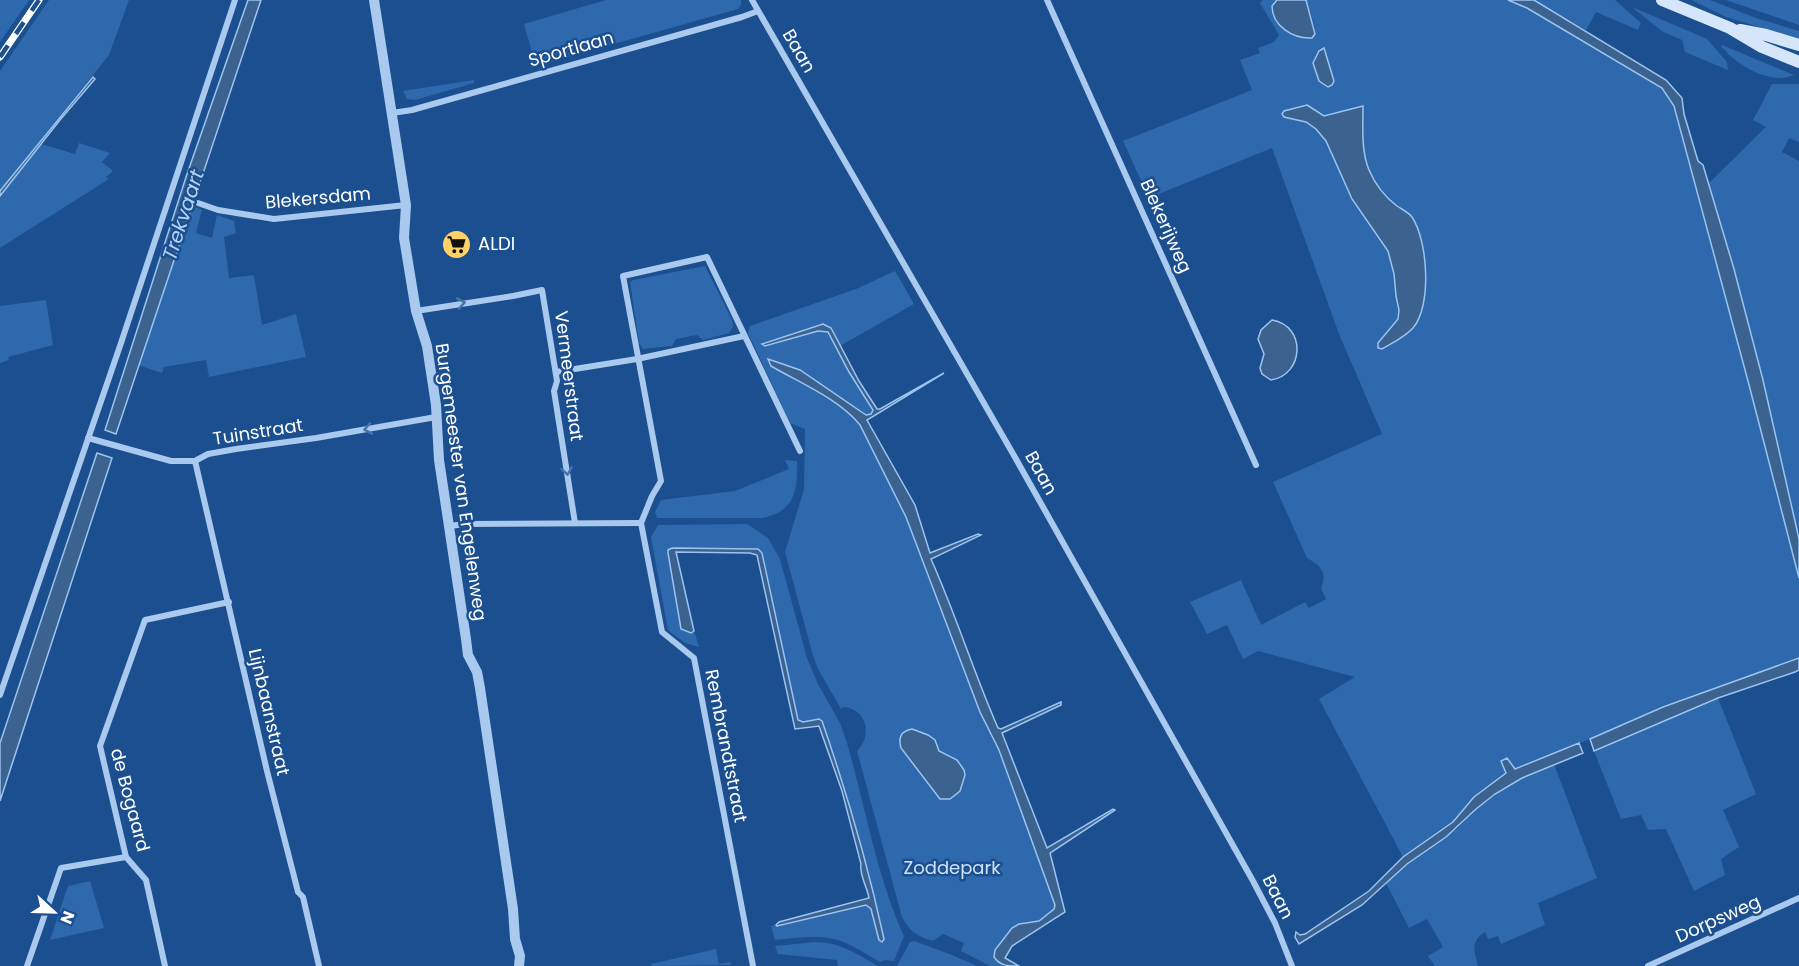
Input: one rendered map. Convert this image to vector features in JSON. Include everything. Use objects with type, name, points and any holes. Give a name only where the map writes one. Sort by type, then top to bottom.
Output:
[{"type":"main road","points":[[1662,0],[1730,28],[1762,47],[1799,62]]},
{"type":"main road","points":[[1730,28],[1766,34],[1799,45]]},
{"type":"street","points":[[0,695],[235,0]]},
{"type":"street","name":"Burgemeester van Engelenweg","points":[[374,0],[406,204],[404,233],[416,310],[427,346],[436,405],[438,450],[468,656],[477,672],[513,909],[515,939],[519,950],[519,966]]},
{"type":"street","name":"Baan","points":[[752,0],[1022,469],[1253,880],[1275,923],[1292,966]]},
{"type":"street","name":"Blekerijweg","points":[[1047,0],[1256,465]]},
{"type":"street","name":"Sportlaan","points":[[392,114],[719,24],[758,11]]},
{"type":"street","name":"Blekersdam","points":[[198,203],[218,210],[274,219],[406,204]]},
{"type":"street","points":[[449,526],[466,524],[642,524],[652,496],[661,481],[622,276],[707,257],[800,451]]},
{"type":"street","name":"Vermeerstraat","points":[[416,310],[542,290],[556,372],[557,381],[554,391],[575,523]]},
{"type":"street","points":[[556,372],[637,359],[744,336]]},
{"type":"street","name":"Tuinstraat","points":[[88,438],[171,461],[195,461],[208,454],[436,417]]},
{"type":"street","name":"Lijnbaanstraat","points":[[195,461],[270,782],[298,892],[303,897],[319,966]]},
{"type":"street","name":"Rembrandtstraat","points":[[642,524],[662,632],[694,658],[753,966]]},
{"type":"street","name":"de Bogaard","points":[[165,966],[146,880],[126,857],[100,746],[145,620],[229,602]]},
{"type":"street","points":[[27,966],[61,868],[126,857]]},
{"type":"street","name":"Dorpsweg","points":[[1648,966],[1799,898]]},
{"type":"green space","points":[[0,0],[29,0],[0,42]]},
{"type":"green space","points":[[49,0],[129,0],[109,55],[0,191],[0,71]]},
{"type":"green space","points":[[606,0],[741,0],[741,5],[738,9],[536,66],[524,24]]},
{"type":"green space","points":[[1263,0],[1277,0],[1272,10],[1315,28],[1306,0],[1508,0],[1527,8],[1662,88],[1674,106],[1799,578],[1799,658],[1663,706],[1590,739],[1514,769],[1506,758],[1501,761],[1506,773],[1474,797],[1453,822],[1403,857],[1319,699],[1355,677],[1258,651],[1243,659],[1227,625],[1207,634],[1190,602],[1241,580],[1261,625],[1305,602],[1309,608],[1326,599],[1321,589],[1322,570],[1307,558],[1273,482],[1382,434],[1339,334],[1272,148],[1149,198],[1123,141],[1252,90],[1240,60],[1260,53],[1258,48],[1274,42],[1279,35],[1260,3]]},
{"type":"green space","points":[[1534,0],[1615,0],[1641,23],[1638,30],[1596,12],[1586,30]]},
{"type":"green space","points":[[1691,0],[1710,0],[1756,18],[1799,31],[1799,39],[1726,17]]},
{"type":"green space","points":[[1726,0],[1799,0],[1799,25]]},
{"type":"green space","points":[[1632,7],[1707,39],[1727,62],[1728,70],[1685,52],[1682,40],[1663,32]]},
{"type":"green space","points":[[1722,45],[1794,75],[1774,78],[1754,71],[1735,60]]},
{"type":"green space","points":[[474,80],[474,83],[415,100],[407,99],[403,91]]},
{"type":"green space","points":[[1772,84],[1799,84],[1799,142],[1789,138],[1782,152],[1799,161],[1799,532],[1797,532],[1763,380],[1734,269],[1708,184],[1766,127],[1753,120]]},
{"type":"green space","points":[[79,143],[110,153],[102,162],[113,171],[106,177],[109,179],[0,248],[0,196],[41,144],[75,154]]},
{"type":"green space","points":[[191,205],[202,210],[196,233],[212,238],[217,215],[234,221],[236,233],[224,237],[229,278],[254,275],[262,325],[296,314],[306,357],[209,377],[206,360],[164,367],[162,373],[138,365]]},
{"type":"green space","points":[[705,266],[732,320],[733,327],[729,333],[703,340],[697,335],[676,339],[672,346],[643,349],[639,343],[630,282]]},
{"type":"green space","name":"Zoddepark","points":[[895,271],[914,304],[840,346],[831,328],[819,325],[762,344],[765,346],[818,331],[828,332],[873,410],[871,414],[866,415],[800,370],[768,359],[830,399],[860,425],[906,517],[980,712],[999,750],[1055,905],[1054,909],[1039,921],[1025,922],[1007,933],[994,957],[1004,966],[990,966],[961,951],[964,943],[943,934],[933,941],[923,938],[911,930],[902,917],[857,751],[865,738],[863,718],[852,709],[844,707],[841,709],[818,669],[785,552],[804,489],[805,429],[790,423],[748,333],[750,326],[856,289]]},
{"type":"green space","points":[[46,300],[53,345],[8,357],[9,360],[0,363],[0,306]]},
{"type":"green space","points":[[785,460],[797,461],[797,481],[792,498],[782,511],[762,518],[657,518],[655,512],[661,500],[735,491],[789,469]]},
{"type":"green space","points":[[747,524],[768,538],[780,559],[807,658],[818,684],[840,723],[847,743],[886,890],[904,936],[894,961],[880,962],[850,945],[829,938],[775,940],[771,926],[866,905],[871,909],[879,940],[882,942],[884,939],[856,828],[822,721],[819,719],[803,722],[798,720],[761,551],[668,550],[681,629],[691,633],[694,631],[699,647],[685,643],[668,630],[651,537],[658,525]]},
{"type":"green space","points":[[1718,698],[1756,794],[1723,810],[1739,847],[1721,859],[1725,875],[1694,891],[1666,829],[1648,830],[1641,815],[1621,819],[1594,751]]},
{"type":"green space","points":[[1554,764],[1597,878],[1538,903],[1545,925],[1501,944],[1498,936],[1488,939],[1485,932],[1475,944],[1478,966],[1435,966],[1428,956],[1443,947],[1427,919],[1409,928],[1386,883],[1407,864],[1459,827],[1495,794],[1522,778]]},
{"type":"green space","points":[[90,881],[104,928],[50,940],[68,886]]},
{"type":"green space","points":[[914,941],[977,966],[897,966],[910,942]]},
{"type":"green space","points":[[815,942],[840,946],[878,966],[838,966],[837,960],[778,954],[775,946]]},
{"type":"green space","points":[[716,949],[719,964],[730,962],[731,965],[652,966],[651,964]]},
{"type":"water","name":"Trekvaart","points":[[248,0],[261,0],[116,434],[105,430],[186,177]]},
{"type":"water","points":[[1277,0],[1306,0],[1315,34],[1312,38],[1291,34],[1280,25],[1272,6]]},
{"type":"water","points":[[1508,0],[1534,0],[1666,80],[1682,98],[1684,114],[1698,161],[1703,165],[1734,269],[1763,380],[1799,539],[1799,578],[1674,106],[1662,88],[1527,8]]},
{"type":"water","points":[[1324,48],[1334,81],[1328,87],[1319,81],[1313,63],[1319,51]]},
{"type":"water","points":[[93,77],[95,79],[0,196],[0,191]]},
{"type":"water","points":[[1307,105],[1324,116],[1363,106],[1364,147],[1369,170],[1384,194],[1412,217],[1422,241],[1426,273],[1423,305],[1419,318],[1413,328],[1382,349],[1378,348],[1378,343],[1398,319],[1399,310],[1388,251],[1352,199],[1326,141],[1316,129],[1306,122],[1284,117],[1282,114],[1284,111]]},
{"type":"water","points":[[1272,320],[1283,324],[1291,331],[1296,340],[1297,350],[1290,369],[1282,376],[1271,380],[1262,374],[1260,368],[1264,354],[1258,339],[1261,330]]},
{"type":"water","points":[[823,324],[831,328],[859,381],[877,409],[944,373],[867,420],[915,505],[930,553],[978,534],[981,535],[931,559],[998,728],[1001,729],[1061,702],[1061,705],[1002,733],[1047,848],[1113,809],[1115,810],[1050,853],[1065,912],[1012,946],[1005,958],[1019,966],[1008,966],[999,962],[994,957],[995,950],[1012,928],[1019,924],[1039,921],[1054,909],[1055,905],[999,750],[980,712],[906,517],[860,425],[830,399],[771,366],[768,359],[800,370],[866,415],[871,414],[873,410],[828,332],[818,331],[765,346],[762,344]]},
{"type":"water","points":[[97,453],[112,458],[0,801],[0,743]]},
{"type":"water","points":[[672,548],[758,549],[762,553],[798,720],[803,722],[819,719],[822,721],[864,856],[884,939],[882,942],[879,940],[871,909],[866,905],[776,925],[779,922],[869,898],[842,791],[819,726],[795,729],[757,555],[676,552],[694,631],[691,633],[681,629],[668,553],[668,550]]},
{"type":"water","points":[[1799,658],[1799,670],[1795,672],[1718,698],[1594,751],[1590,739],[1663,707]]},
{"type":"water","points":[[912,729],[935,740],[939,751],[957,760],[964,770],[965,775],[960,791],[950,799],[940,799],[901,748],[901,735]]},
{"type":"water","points":[[1579,743],[1583,753],[1522,778],[1495,794],[1446,837],[1407,864],[1362,905],[1299,944],[1295,937],[1296,932],[1300,935],[1305,934],[1369,891],[1403,857],[1453,822],[1474,797],[1506,773],[1501,761],[1507,758],[1515,769]]},
{"type":"railway","points":[[0,57],[39,0]]},
{"type":"place","name":"ALDI","points":[[457,244]]}]
